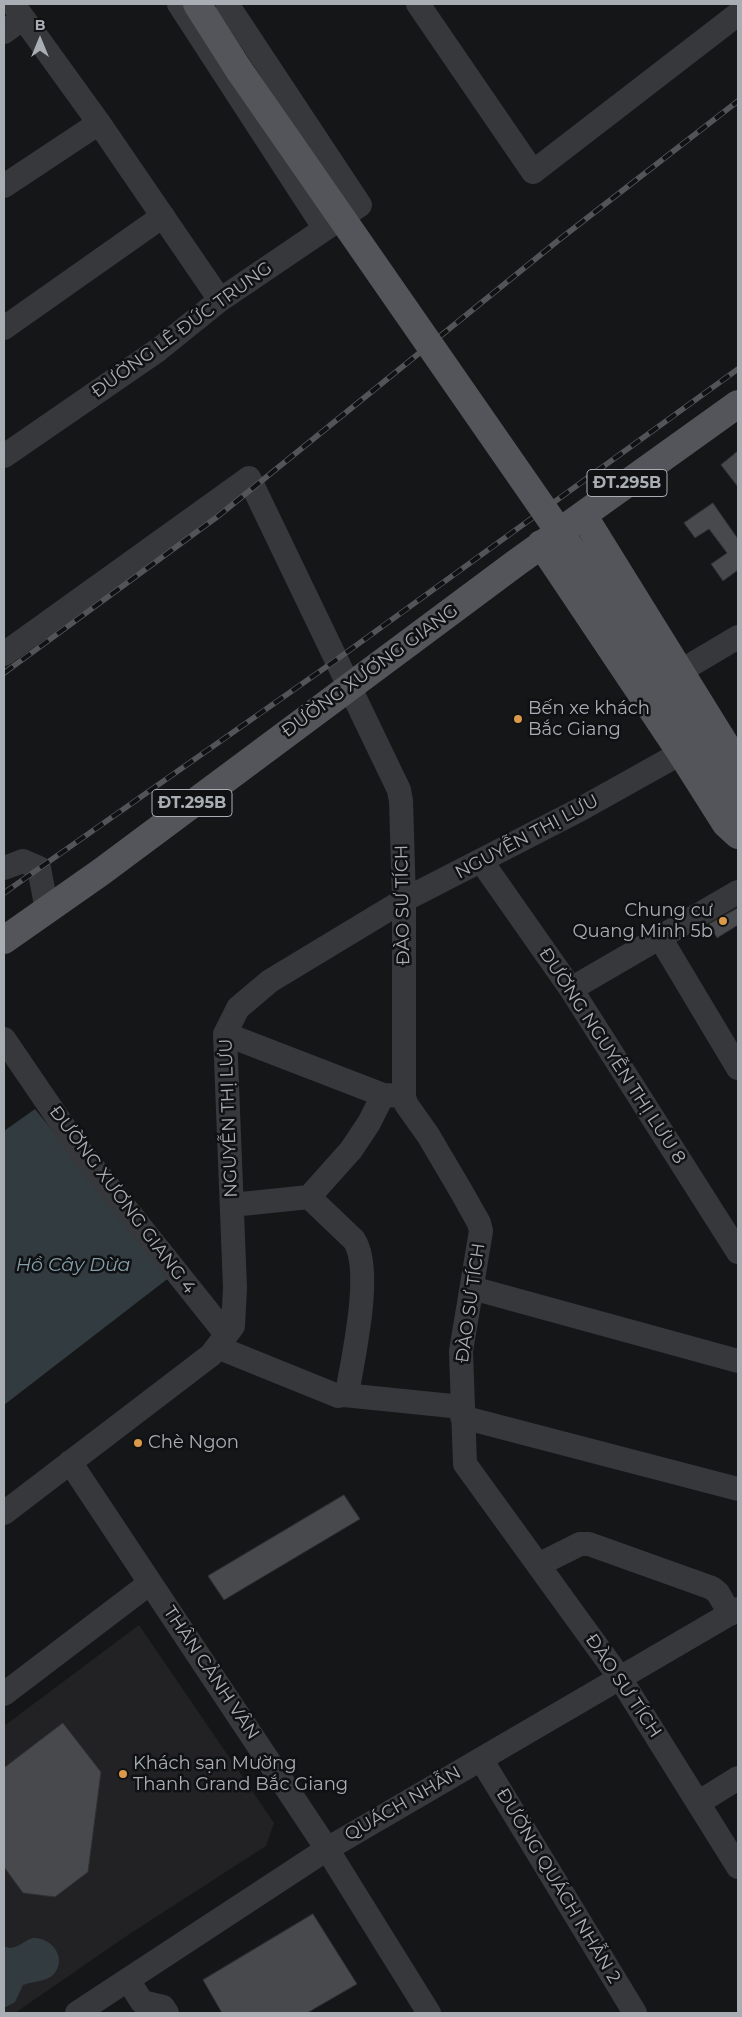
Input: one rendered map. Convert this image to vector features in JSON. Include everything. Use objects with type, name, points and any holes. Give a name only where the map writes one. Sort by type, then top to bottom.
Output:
[{"type":"main road","points":[[197,4],[239,70],[608,602],[738,807]]},
{"type":"main road","name":"ĐƯỜNG XƯƠNG GIANG","points":[[4,940],[101,872],[541,544],[738,404]]},
{"type":"main road","points":[[583,515],[679,672],[736,759]]},
{"type":"main road","points":[[541,544],[681,753],[726,824],[738,835]]},
{"type":"street","points":[[179,4],[325,229]]},
{"type":"street","name":"ĐƯỜNG LÊ ĐỨC TRUNG","points":[[4,456],[158,350],[220,300],[360,205],[227,4]]},
{"type":"street","points":[[418,4],[533,172],[738,14]]},
{"type":"street","points":[[4,32],[18,11],[99,123],[220,300]]},
{"type":"street","points":[[4,186],[99,123]]},
{"type":"street","points":[[4,328],[163,216]]},
{"type":"street","name":"ĐÀO SƯ TÍCH","points":[[4,654],[250,478],[398,790],[404,900],[393,1096],[406,1104],[428,1135],[479,1223],[480,1240],[461,1350],[464,1457],[467,1469],[620,1678],[738,1867]]},
{"type":"street","points":[[679,672],[738,636]]},
{"type":"street","name":"NGUYỄN THỊ LƯU","points":[[4,1513],[211,1355],[233,1326],[235,1288],[224,1034],[238,1008],[270,981],[404,900],[482,862],[580,810],[681,753]]},
{"type":"street","points":[[4,868],[24,861],[38,868],[47,910]]},
{"type":"street","name":"ĐƯỜNG NGUYỄN THỊ LƯU 8","points":[[482,862],[571,989],[738,1252]]},
{"type":"street","points":[[571,989],[659,936],[738,892]]},
{"type":"street","points":[[659,936],[738,1068]]},
{"type":"street","points":[[224,1034],[393,1096],[369,1123],[351,1150],[309,1197],[232,1205]]},
{"type":"street","name":"ĐƯỜNG XƯƠNG GIANG 4","points":[[4,1039],[83,1155],[222,1341]]},
{"type":"street","points":[[309,1197],[354,1240],[359,1247],[361,1258],[362,1303],[348,1388],[344,1394]]},
{"type":"street","points":[[472,1288],[738,1361]]},
{"type":"street","points":[[222,1341],[338,1396],[344,1394],[462,1412],[738,1489]]},
{"type":"street","name":"THÂN CẢNH VÂN","points":[[70,1462],[327,1849],[429,2013]]},
{"type":"street","points":[[538,1565],[580,1544],[588,1544],[712,1588],[734,1611]]},
{"type":"street","points":[[4,1694],[150,1582]]},
{"type":"street","name":"QUÁCH NHẪN","points":[[77,2013],[327,1849],[734,1611]]},
{"type":"street","name":"ĐƯỜNG QUÁCH NHẪN 2","points":[[481,1759],[635,2013]]},
{"type":"street","points":[[698,1803],[738,1778]]},
{"type":"street","points":[[128,1980],[141,2008],[163,2007],[167,2013]]},
{"type":"shaded area","name":"Khách sạn Mường Thanh Grand Bắc Giang","points":[[139,1625],[274,1823],[266,1846],[128,1935],[15,2013],[4,2013],[4,1726]]},
{"type":"water","name":"Hồ Cây Dừa","points":[[35,1109],[170,1277],[4,1405],[4,1131]]},
{"type":"water","points":[[33,1938],[47,1941],[56,1950],[59,1956],[57,1969],[53,1975],[46,1979],[23,1985],[15,2002],[4,2008],[4,1946],[12,1948]]},
{"type":"building","points":[[738,451],[738,487],[721,465]]},
{"type":"building","points":[[713,503],[738,539],[738,570],[723,581],[711,564],[727,553],[709,529],[695,538],[684,523]]},
{"type":"building","points":[[738,908],[738,925],[717,938],[709,924]]},
{"type":"building","points":[[344,1495],[360,1519],[224,1600],[208,1576]]},
{"type":"building","points":[[63,1723],[101,1772],[88,1872],[55,1897],[23,1893],[4,1867],[4,1768]]},
{"type":"building","points":[[313,1914],[357,1984],[307,2013],[222,2013],[203,1980]]},
{"type":"railway","points":[[4,673],[217,517],[560,239],[738,101]]},
{"type":"railway","points":[[4,893],[336,660],[738,369]]},
{"type":"place","name":"Bến xe khách Bắc Giang","points":[[518,719]]},
{"type":"place","name":"Chung cư Quang Minh 5b","points":[[723,921]]},
{"type":"place","name":"Chè Ngon","points":[[138,1443]]},
{"type":"place","name":"Khách sạn Mường Thanh Grand Bắc Giang","points":[[123,1774]]}]
